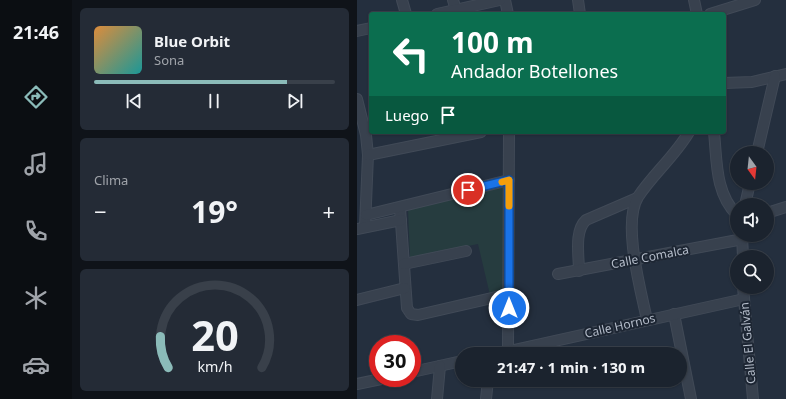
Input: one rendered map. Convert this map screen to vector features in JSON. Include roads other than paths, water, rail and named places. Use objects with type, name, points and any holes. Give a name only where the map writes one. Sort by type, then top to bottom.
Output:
[{"type":"street","points":[[402,0],[405,12]]},
{"type":"street","points":[[441,12],[454,5],[499,0]]},
{"type":"street","points":[[505,0],[508,12]]},
{"type":"street","points":[[577,0],[580,12]]},
{"type":"street","points":[[694,0],[697,12]]},
{"type":"street","points":[[716,12],[755,0]]},
{"type":"street","points":[[357,32],[369,29]]},
{"type":"street","points":[[726,83],[752,82],[786,74]]},
{"type":"street","points":[[759,146],[775,76]]},
{"type":"street","points":[[357,99],[362,136],[368,155],[366,215],[361,228]]},
{"type":"street","points":[[368,155],[471,134]]},
{"type":"street","points":[[508,347],[509,134]]},
{"type":"street","points":[[647,320],[631,231],[633,214],[637,198],[687,134]]},
{"type":"street","points":[[715,134],[719,185],[730,208]]},
{"type":"street","points":[[366,215],[400,208],[509,180]]},
{"type":"street","points":[[579,271],[579,231],[581,225],[586,220],[637,198]]},
{"type":"street","points":[[774,211],[786,207]]},
{"type":"street","points":[[400,208],[407,308],[411,314],[418,315],[509,294]]},
{"type":"street","points":[[361,228],[401,220]]},
{"type":"street","name":"Calle Comalca","points":[[558,274],[730,239]]},
{"type":"street","points":[[404,264],[466,251]]},
{"type":"street","points":[[357,300],[405,288]]},
{"type":"street","name":"Calle El Galván","points":[[744,294],[753,399]]},
{"type":"street","name":"Calle Hornos","points":[[526,347],[744,298]]},
{"type":"street","points":[[674,314],[691,399]]},
{"type":"street","points":[[421,370],[455,363]]},
{"type":"street","points":[[437,399],[440,366]]},
{"type":"street","points":[[357,384],[369,381]]},
{"type":"street","points":[[486,399],[487,387]]}]
